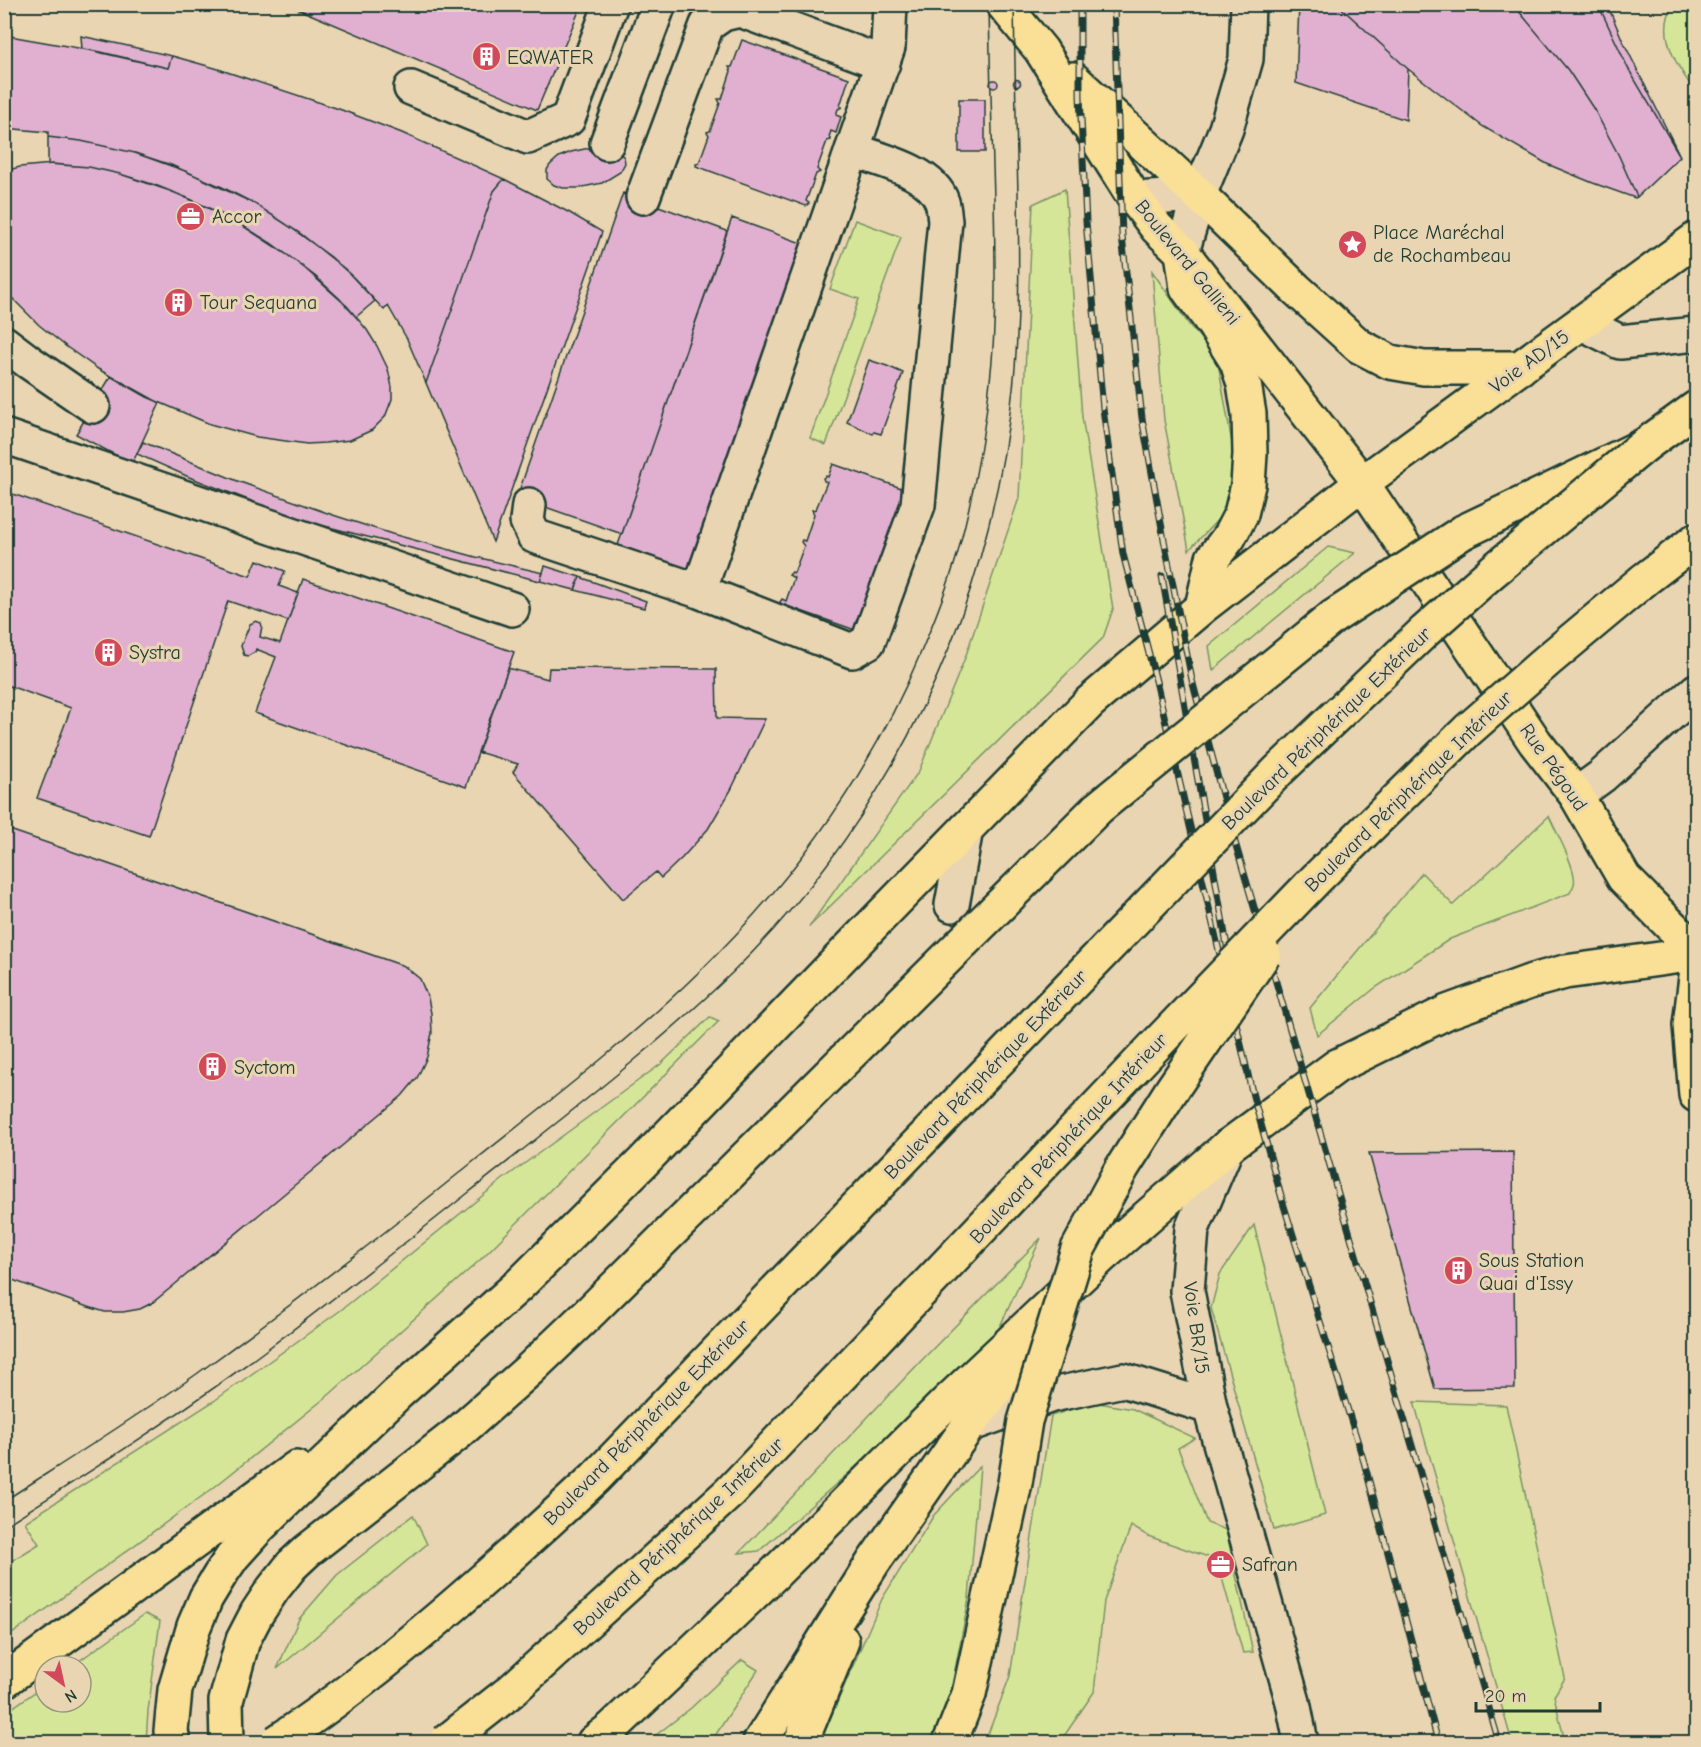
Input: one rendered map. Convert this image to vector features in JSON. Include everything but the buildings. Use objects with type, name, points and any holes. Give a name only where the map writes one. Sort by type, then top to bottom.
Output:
[{"type":"main road","name":"Boulevard Gallieni","points":[[1003,4],[1041,50],[1135,199],[1157,228],[1182,252],[1362,483]]},
{"type":"main road","points":[[1041,50],[1359,346],[1390,362],[1424,368],[1520,368]]},
{"type":"main road","name":"Voie AD/15","points":[[397,1394],[527,1277],[650,1154],[1090,702],[1202,607],[1362,483],[1696,239]]},
{"type":"main road","points":[[1182,252],[1187,288],[1214,324],[1236,362],[1244,384],[1249,414],[1250,454],[1241,514],[1229,537],[1213,558],[1202,607]]},
{"type":"main road","name":"Boulevard Périphérique Extérieur","points":[[277,1743],[407,1646],[500,1566],[595,1478],[1278,771],[1425,631],[1493,571],[1645,445],[1696,408]]},
{"type":"main road","points":[[227,1743],[226,1701],[243,1640],[257,1613],[292,1564],[458,1433],[529,1370],[1098,808],[1342,611],[1463,532],[1645,445]]},
{"type":"main road","name":"Rue Pégoud","points":[[1362,483],[1535,742],[1576,795],[1624,878],[1696,953]]},
{"type":"main road","name":"Boulevard Périphérique Intérieur","points":[[446,1743],[511,1691],[730,1492],[1317,878],[1477,722],[1574,638],[1696,540]]},
{"type":"main road","points":[[950,1743],[969,1694],[1015,1483],[1025,1421],[1078,1249],[1122,1168],[1171,1091],[1317,878]]},
{"type":"main road","points":[[594,1743],[773,1575],[949,1400],[1102,1256],[1227,1147],[1337,1066],[1447,1012],[1532,981],[1565,972],[1696,953]]},
{"type":"main road","points":[[1696,977],[1690,1025],[1696,1095]]},
{"type":"main road","points":[[760,1743],[874,1561],[969,1425],[1012,1366],[1102,1256]]},
{"type":"main road","points":[[4,1681],[397,1394]]},
{"type":"main road","points":[[173,1743],[171,1731],[176,1690],[184,1660],[194,1626],[206,1598],[220,1575],[233,1556],[260,1526],[397,1394]]},
{"type":"main road","points":[[801,1743],[874,1561]]},
{"type":"lane","points":[[411,88],[528,137],[568,119],[611,4]]},
{"type":"lane","points":[[607,143],[659,4]]},
{"type":"lane","points":[[699,591],[883,63],[888,47],[890,4]]},
{"type":"lane","points":[[1182,252],[1199,195],[1226,129],[1246,59],[1248,4]]},
{"type":"lane","points":[[643,197],[707,25],[723,14],[740,10],[883,63]]},
{"type":"lane","points":[[529,505],[527,521],[534,536],[699,591],[852,651],[868,642],[918,505],[945,221],[942,202],[933,187],[916,173],[852,150]]},
{"type":"lane","points":[[1135,199],[1199,195]]},
{"type":"lane","points":[[1582,323],[1620,342],[1696,334]]},
{"type":"lane","points":[[4,343],[93,406]]},
{"type":"lane","points":[[4,436],[512,609]]},
{"type":"lane","points":[[1576,795],[1602,776],[1696,690]]},
{"type":"lane","points":[[952,906],[966,829]]},
{"type":"lane","name":"Voie BR/15","points":[[1227,1147],[1192,1229],[1187,1291],[1210,1407],[1293,1702],[1301,1743]]},
{"type":"lane","points":[[969,1425],[1052,1395],[1123,1380],[1210,1407]]},
{"type":"green space","points":[[1674,4],[1696,5],[1696,93],[1676,62],[1668,39],[1669,15]]},
{"type":"green space","points":[[1065,189],[1082,417],[1113,609],[1103,638],[809,927],[919,771],[965,658],[1019,498],[1033,204]]},
{"type":"green space","points":[[855,220],[901,237],[826,445],[810,438],[859,299],[830,289]]},
{"type":"green space","points":[[1152,271],[1190,326],[1217,357],[1236,466],[1223,514],[1189,550],[1164,420]]},
{"type":"green space","points":[[1328,547],[1355,553],[1213,670],[1209,646]]},
{"type":"green space","points":[[1549,816],[1573,870],[1574,884],[1570,893],[1450,939],[1375,988],[1317,1035],[1310,1008],[1422,873],[1453,905]]},
{"type":"green space","points":[[710,1017],[719,1021],[480,1260],[330,1394],[212,1489],[5,1639],[5,1565],[39,1544],[25,1522],[214,1401],[341,1310],[502,1180],[661,1064]]},
{"type":"green space","points":[[1254,1225],[1325,1515],[1274,1530],[1211,1308],[1220,1274]]},
{"type":"green space","points":[[1041,1238],[988,1352],[759,1551],[739,1553],[921,1361]]},
{"type":"green space","points":[[1093,1402],[1133,1409],[1195,1438],[1178,1448],[1207,1523],[1226,1530],[1253,1652],[1243,1653],[1217,1560],[1148,1536],[1131,1526],[1104,1601],[1094,1692],[1060,1742],[985,1742],[1010,1676],[1051,1416]]},
{"type":"green space","points":[[1414,1402],[1506,1405],[1565,1678],[1554,1696],[1565,1742],[1512,1742]]},
{"type":"green space","points":[[980,1466],[969,1598],[945,1721],[934,1742],[820,1742],[882,1599],[934,1515]]},
{"type":"green space","points":[[413,1515],[427,1544],[277,1669],[299,1619],[337,1575]]},
{"type":"green space","points":[[145,1614],[160,1621],[146,1742],[5,1742],[5,1713],[33,1693],[33,1714],[93,1714],[93,1654],[89,1654]]},
{"type":"green space","points":[[742,1660],[758,1670],[711,1742],[647,1742],[691,1708]]},
{"type":"tram line","points":[[4,1501],[198,1373],[338,1269],[620,1043],[676,994],[737,933],[800,860],[855,781],[901,696],[941,602],[963,531],[981,446],[988,403],[995,312],[989,4]]},
{"type":"tram line","points":[[4,1526],[170,1419],[266,1350],[418,1233],[637,1058],[702,1002],[778,925],[819,875],[857,821],[892,766],[949,648],[971,587],[1000,474],[1013,389],[1018,315],[1014,4]]},
{"type":"railway","points":[[1080,4],[1080,96],[1086,222],[1103,409],[1123,554],[1156,681],[1253,1096],[1284,1206],[1364,1462],[1438,1742]]},
{"type":"railway","points":[[1114,4],[1122,236],[1142,418],[1192,680],[1232,832],[1499,1742]]},
{"type":"railway","points":[[1162,576],[1229,957]]},
{"type":"place","name":"EQWATER","points":[[486,57]]},
{"type":"place","name":"Accor","points":[[191,216]]},
{"type":"place","name":"Place Maréchal de Rochambeau","points":[[1352,244]]},
{"type":"place","name":"Tour Sequana","points":[[179,302]]},
{"type":"place","name":"Systra","points":[[108,652]]},
{"type":"place","name":"Syctom","points":[[213,1067]]},
{"type":"place","name":"Sous Station Quai d'Issy","points":[[1458,1271]]},
{"type":"place","name":"Safran","points":[[1221,1564]]}]
